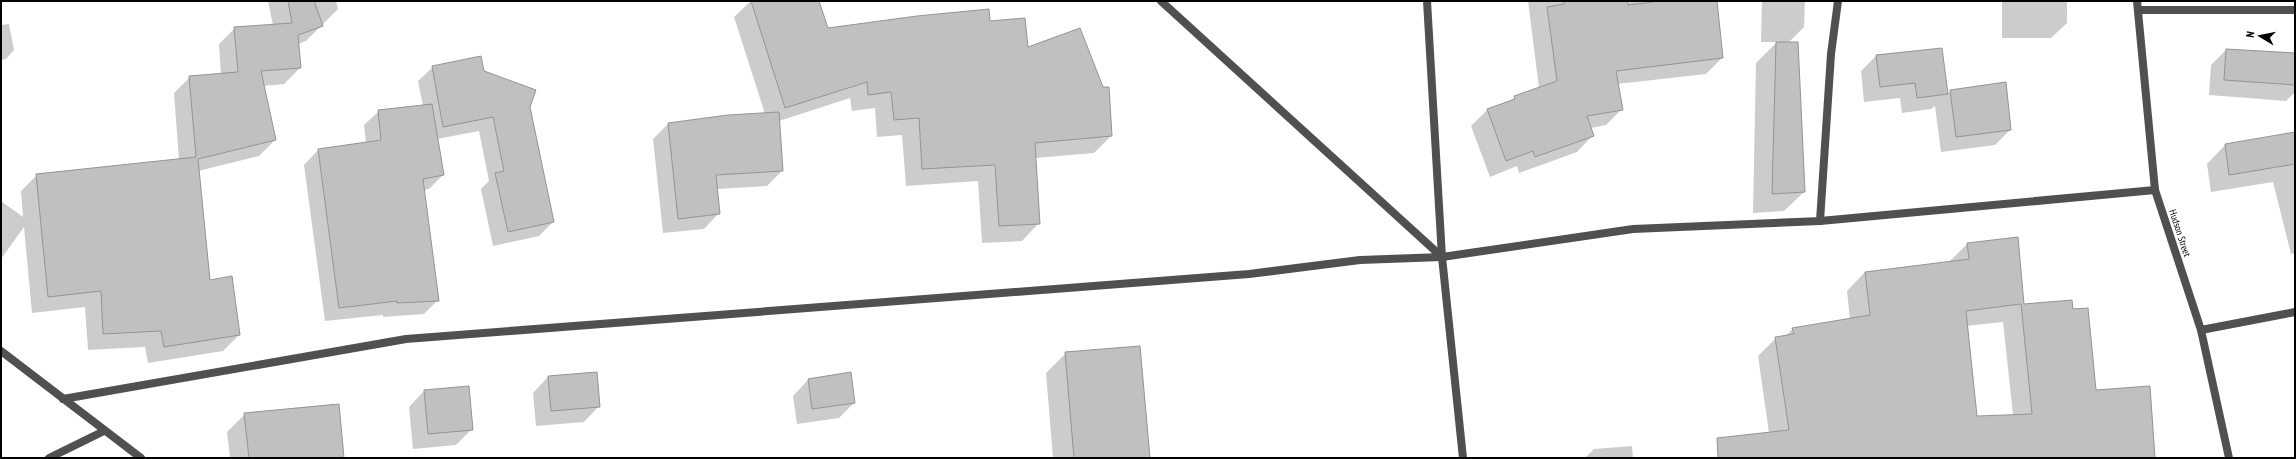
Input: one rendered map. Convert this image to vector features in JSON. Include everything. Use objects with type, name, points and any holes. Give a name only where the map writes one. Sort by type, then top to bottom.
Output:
[{"type":"street","points":[[1161,1],[1442,257]]},
{"type":"street","points":[[1427,1],[1442,257],[1463,458]]},
{"type":"street","points":[[1820,220],[1831,54],[1838,1]]},
{"type":"street","name":"Hudson Street","points":[[2136,1],[2139,10],[2155,190],[2201,330],[2229,458]]},
{"type":"street","points":[[2139,10],[2295,10]]},
{"type":"street","points":[[63,399],[406,339],[1249,274],[1360,260],[1442,257],[1633,230],[1820,220],[2155,190]]},
{"type":"street","points":[[2201,330],[2295,312]]},
{"type":"street","points":[[1,352],[141,458]]},
{"type":"street","points":[[49,458],[104,430]]},
{"type":"building","points":[[288,1],[314,1],[323,26],[298,35],[301,68],[261,71],[276,140],[198,159],[210,280],[232,276],[240,335],[164,347],[161,331],[103,334],[101,291],[48,297],[36,174],[196,157],[189,76],[238,72],[234,27],[292,23]]},
{"type":"building","points":[[751,1],[819,1],[828,28],[917,16],[989,9],[990,21],[1025,18],[1028,47],[1080,28],[1103,87],[1109,87],[1112,136],[1035,143],[1040,224],[999,226],[995,165],[922,169],[919,118],[894,120],[891,92],[868,95],[867,82],[785,108]]},
{"type":"building","points":[[1564,1],[1627,1],[1628,5],[1661,1],[1717,1],[1723,58],[1616,71],[1623,110],[1587,116],[1594,136],[1535,157],[1533,151],[1506,161],[1487,109],[1515,99],[1514,96],[1557,81],[1547,7],[1564,4]]},
{"type":"building","points":[[1776,42],[1798,42],[1805,192],[1772,194]]},
{"type":"building","points":[[1942,48],[1948,94],[1917,98],[1915,83],[1880,87],[1876,55]]},
{"type":"building","points":[[2226,49],[2295,53],[2295,85],[2224,80]]},
{"type":"building","points":[[481,56],[484,71],[536,90],[530,107],[554,222],[508,232],[495,173],[504,171],[493,117],[443,127],[432,66]]},
{"type":"building","points":[[2006,82],[2011,130],[1956,137],[1950,90]]},
{"type":"building","points":[[432,104],[444,175],[423,179],[439,301],[397,303],[397,301],[339,308],[318,149],[381,140],[378,110]]},
{"type":"building","points":[[779,112],[783,171],[716,175],[720,214],[678,219],[668,123],[728,115]]},
{"type":"building","points":[[2295,132],[2295,164],[2229,175],[2225,144]]},
{"type":"building","points":[[2018,237],[2024,304],[2072,300],[2073,309],[2088,308],[2096,390],[2150,386],[2155,458],[1718,458],[1717,438],[1789,430],[1775,337],[1794,334],[1792,328],[1870,315],[1865,272],[1969,259],[1967,243]],"holes":[[[2021,304],[2032,414],[1977,416],[1966,311]]]},
{"type":"building","points":[[1140,346],[1150,458],[1074,458],[1065,352]]},
{"type":"building","points":[[597,372],[600,407],[551,411],[548,376]]},
{"type":"building","points":[[851,372],[855,403],[812,409],[808,379]]},
{"type":"building","points":[[469,386],[473,430],[428,434],[424,390]]},
{"type":"building","points":[[339,404],[344,458],[249,458],[244,413]]}]
